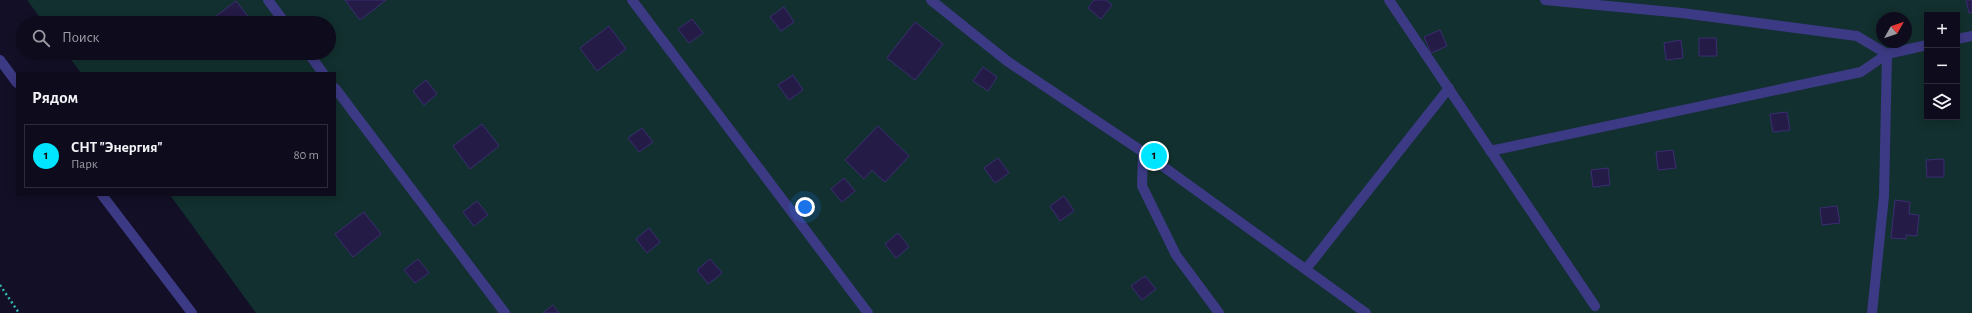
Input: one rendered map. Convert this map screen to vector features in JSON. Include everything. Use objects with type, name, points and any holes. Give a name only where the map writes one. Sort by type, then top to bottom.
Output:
[{"type":"lane","points":[[268,0],[280,16]]},
{"type":"lane","points":[[632,0],[868,313]]},
{"type":"lane","points":[[931,0],[1007,60],[1143,152],[1366,313]]},
{"type":"lane","points":[[1389,0],[1595,306]]},
{"type":"lane","points":[[1545,0],[1682,13],[1857,36],[1887,54]]},
{"type":"lane","points":[[1960,39],[1972,36]]},
{"type":"lane","points":[[1490,151],[1861,72],[1887,54],[1924,47]]},
{"type":"lane","points":[[1872,313],[1884,196],[1887,54]]},
{"type":"lane","points":[[0,60],[16,82]]},
{"type":"lane","points":[[313,60],[322,72]]},
{"type":"lane","points":[[1306,269],[1449,88]]},
{"type":"lane","points":[[336,89],[505,313]]},
{"type":"lane","points":[[1143,152],[1142,186],[1176,254],[1219,313]]},
{"type":"lane","points":[[103,196],[192,313]]},
{"type":"path","points":[[0,285],[19,313]]},
{"type":"green space","points":[[27,0],[1972,0],[1972,313],[256,313],[171,196],[336,196],[336,72],[80,72],[71,60],[336,60],[336,16],[39,16]]},
{"type":"building","points":[[345,0],[386,0],[360,20]]},
{"type":"building","points":[[1094,0],[1106,0],[1112,5],[1101,19],[1088,8]]},
{"type":"building","points":[[1966,0],[1972,0],[1972,12],[1969,13]]},
{"type":"building","points":[[236,1],[248,16],[216,16]]},
{"type":"building","points":[[784,7],[794,22],[781,31],[770,17]]},
{"type":"building","points":[[692,19],[703,33],[689,43],[678,29]]},
{"type":"building","points":[[915,22],[943,44],[915,80],[887,58]]},
{"type":"building","points":[[609,26],[626,49],[597,71],[580,48]]},
{"type":"building","points":[[1440,30],[1447,46],[1431,53],[1424,37]]},
{"type":"building","points":[[1699,38],[1716,38],[1717,56],[1699,56]]},
{"type":"building","points":[[1681,40],[1683,58],[1666,60],[1664,43]]},
{"type":"building","points":[[983,67],[997,77],[988,91],[973,81]]},
{"type":"building","points":[[793,75],[803,90],[789,100],[778,85]]},
{"type":"building","points":[[426,80],[437,94],[424,105],[413,91]]},
{"type":"building","points":[[1787,112],[1790,130],[1773,132],[1770,114]]},
{"type":"building","points":[[482,124],[499,146],[470,169],[453,146]]},
{"type":"building","points":[[878,126],[909,156],[885,182],[872,170],[864,179],[845,160]]},
{"type":"building","points":[[642,128],[653,142],[639,152],[628,138]]},
{"type":"building","points":[[1673,150],[1676,168],[1658,170],[1656,152]]},
{"type":"building","points":[[998,158],[1009,173],[995,183],[984,168]]},
{"type":"building","points":[[1944,159],[1944,177],[1927,177],[1926,160]]},
{"type":"building","points":[[1608,168],[1610,185],[1593,187],[1591,170]]},
{"type":"building","points":[[844,178],[855,191],[842,202],[831,189]]},
{"type":"building","points":[[1064,196],[1074,211],[1060,221],[1050,206]]},
{"type":"building","points":[[1895,200],[1910,202],[1909,214],[1919,215],[1917,236],[1906,235],[1906,239],[1891,238]]},
{"type":"building","points":[[477,201],[488,215],[474,226],[463,212]]},
{"type":"building","points":[[1837,206],[1840,223],[1822,225],[1820,208]]},
{"type":"building","points":[[364,212],[381,234],[353,257],[335,234]]},
{"type":"building","points":[[649,228],[660,242],[647,253],[636,239]]},
{"type":"building","points":[[898,233],[909,247],[896,258],[885,244]]},
{"type":"building","points":[[418,259],[429,273],[415,283],[404,270]]},
{"type":"building","points":[[710,259],[722,273],[708,284],[697,270]]},
{"type":"building","points":[[1145,276],[1156,289],[1142,300],[1131,286]]},
{"type":"building","points":[[553,305],[559,313],[543,313]]},
{"type":"place","name":"СНТ \"Энергия\"","points":[[1154,156]]}]
